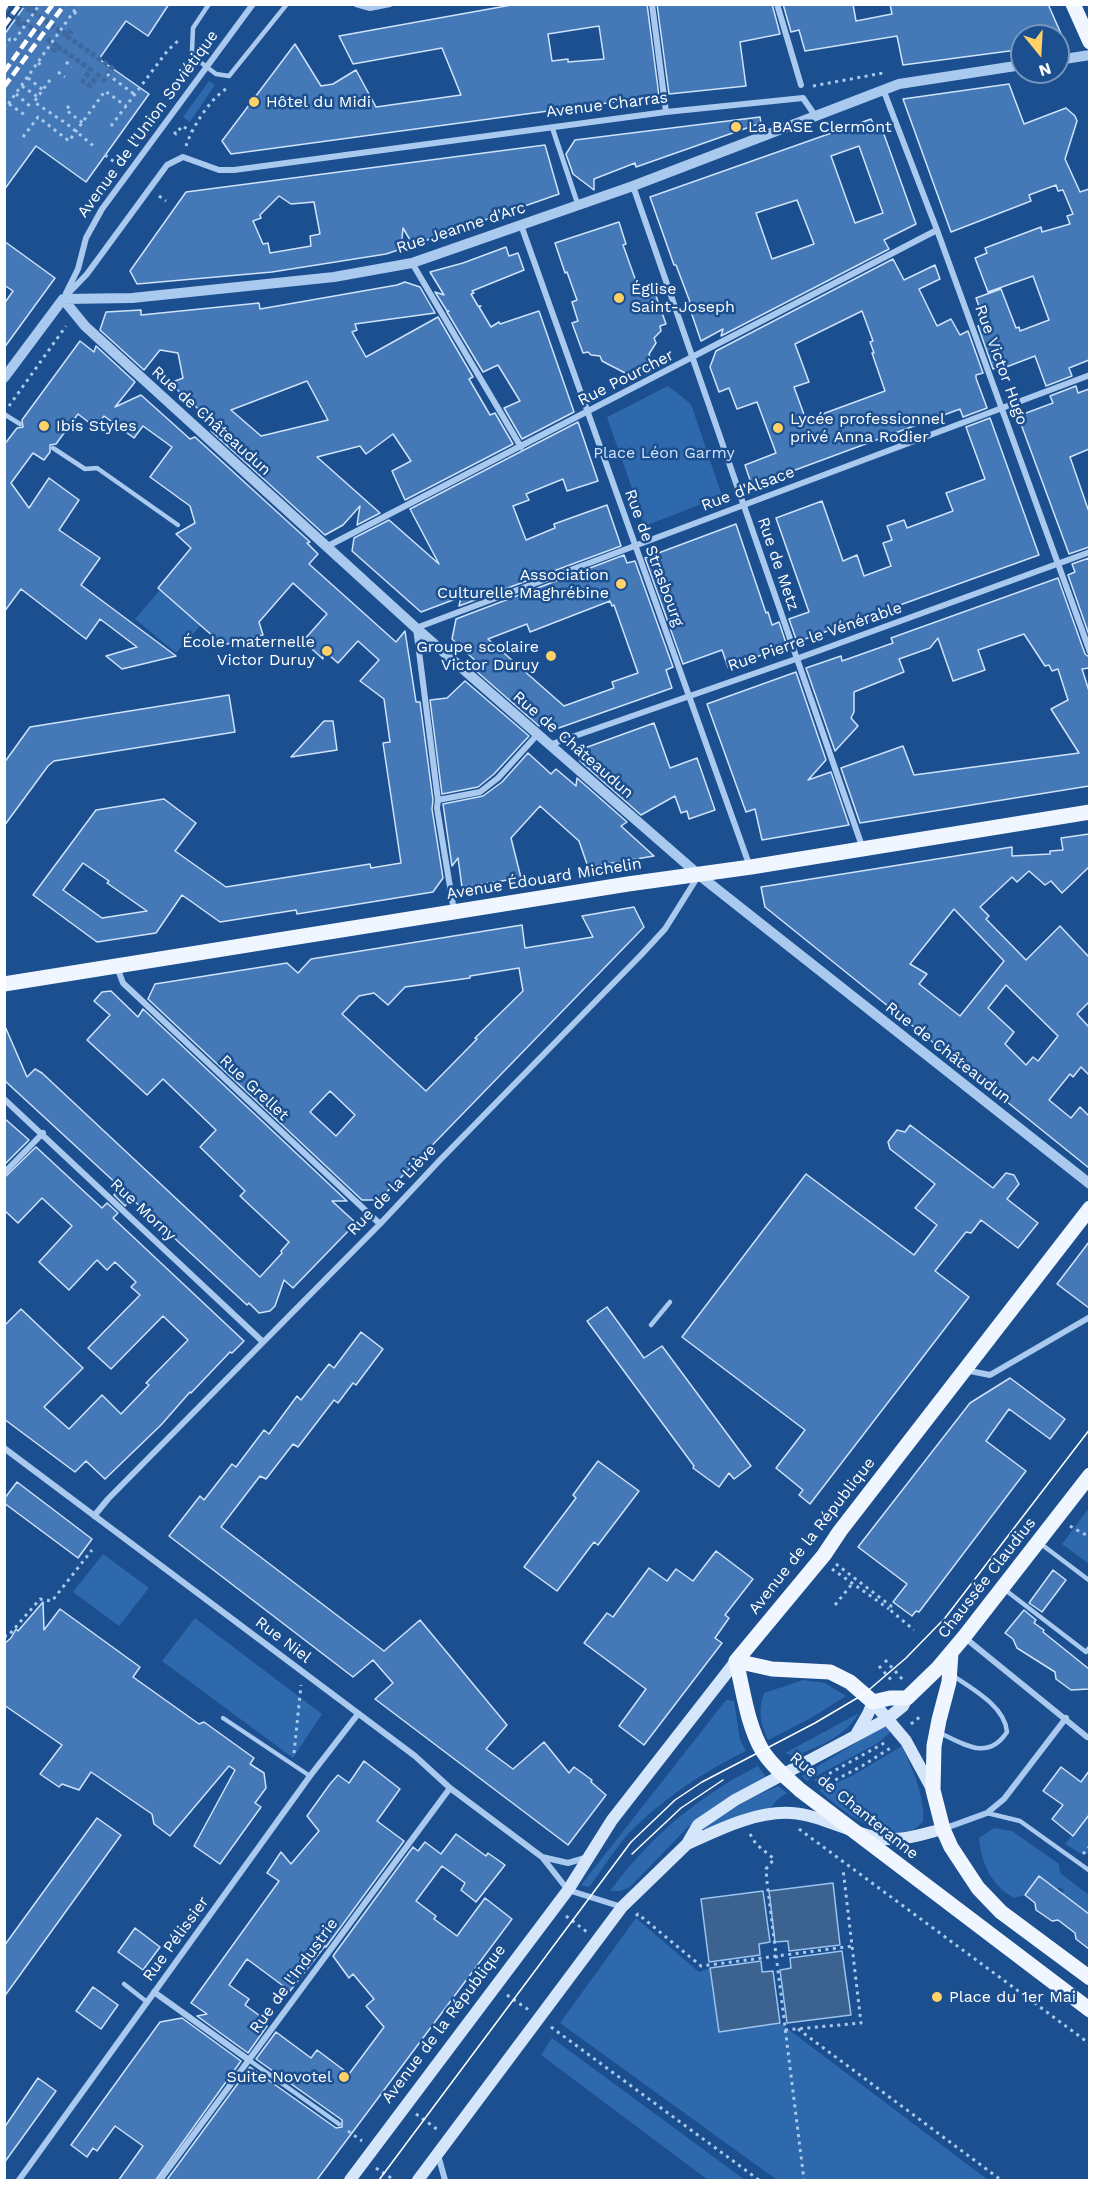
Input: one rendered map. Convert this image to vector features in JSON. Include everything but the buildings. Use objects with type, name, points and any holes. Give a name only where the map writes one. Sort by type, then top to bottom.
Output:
[{"type":"main road","points":[[1073,4],[1089,42]]},
{"type":"main road","name":"Avenue Édouard Michelin","points":[[4,984],[1089,812]]},
{"type":"main road","name":"Avenue de la République","points":[[350,2181],[568,1890],[612,1821],[736,1661],[824,1555],[1089,1208]]},
{"type":"main road","name":"Chaussée Claudius","points":[[887,1719],[903,1706],[907,1698],[951,1653],[1089,1475]]},
{"type":"main road","points":[[933,1791],[937,1731],[950,1673],[951,1653]]},
{"type":"main road","points":[[736,1661],[772,1669],[830,1672],[850,1682],[873,1702],[906,1741],[933,1791],[943,1829],[960,1864],[978,1888],[1001,1912],[1089,1978]]},
{"type":"main road","name":"Rue de Chanteranne","points":[[736,1661],[756,1738],[766,1757],[783,1775],[1089,2010]]},
{"type":"main road","points":[[873,1702],[890,1698],[907,1698]]},
{"type":"main road","points":[[856,1734],[873,1702]]},
{"type":"main road","points":[[418,2181],[622,1907],[687,1844],[698,1825],[735,1800],[887,1719]]},
{"type":"main road","points":[[687,1844],[753,1818],[780,1813],[818,1818],[856,1833],[881,1839],[901,1839],[943,1829]]},
{"type":"street","name":"Avenue de l'Union Soviétique","points":[[63,299],[78,269],[86,238],[102,209],[253,4]]},
{"type":"street","points":[[356,4],[370,8],[390,4]]},
{"type":"street","points":[[652,4],[666,112]]},
{"type":"street","points":[[777,4],[801,85]]},
{"type":"street","points":[[1070,58],[1089,55]]},
{"type":"street","points":[[816,117],[883,88],[1010,67]]},
{"type":"street","name":"Rue Victor Hugo","points":[[883,88],[938,230],[1089,652]]},
{"type":"street","name":"Avenue Charras","points":[[183,157],[212,168],[234,170],[666,112],[803,98],[816,117]]},
{"type":"street","name":"Rue Jeanne d'Arc","points":[[63,299],[132,298],[322,279],[411,262],[633,186],[816,117]]},
{"type":"street","points":[[552,127],[578,205]]},
{"type":"street","name":"Avenue de l'Union Soviétique","points":[[4,378],[63,299],[87,274],[167,165],[183,157]]},
{"type":"street","name":"Rue de Metz","points":[[633,186],[863,849]]},
{"type":"street","name":"Rue de Strasbourg","points":[[521,225],[751,867]]},
{"type":"street","name":"Rue Pourcher","points":[[326,547],[938,230]]},
{"type":"street","points":[[411,262],[521,447]]},
{"type":"street","name":"Rue de Châteaudun","points":[[63,299],[85,326],[326,547],[537,735],[699,875],[1089,1184]]},
{"type":"street","name":"Rue d'Alsace","points":[[416,628],[1089,375]]},
{"type":"street","name":"Rue Pierre le Vénérable","points":[[549,745],[796,659],[1089,552]]},
{"type":"street","points":[[416,628],[438,800],[437,808],[454,912]]},
{"type":"street","points":[[438,800],[480,792],[498,778],[537,735]]},
{"type":"street","name":"Rue de la Liève","points":[[94,1516],[108,1499],[380,1224],[649,946],[665,929],[699,875]]},
{"type":"street","name":"Rue Grellet","points":[[117,966],[123,983],[380,1224]]},
{"type":"street","name":"Rue Morny","points":[[4,1099],[43,1133],[262,1341]]},
{"type":"street","points":[[4,1173],[43,1133]]},
{"type":"street","points":[[964,1370],[990,1375],[1089,1317]]},
{"type":"street","name":"Rue Niel","points":[[4,1448],[415,1756],[450,1788],[542,1857],[568,1890]]},
{"type":"street","points":[[964,1637],[1088,1737]]},
{"type":"street","name":"Rue Pélissier","points":[[19,2181],[310,1776],[358,1714]]},
{"type":"street","points":[[943,1829],[987,1813],[1004,1799],[1066,1718]]},
{"type":"street","name":"Rue de l'Industrie","points":[[160,2181],[450,1788]]},
{"type":"street","name":"Rue Niel","points":[[542,1857],[568,1863],[590,1856]]},
{"type":"street","points":[[568,1890],[622,1907]]},
{"type":"street","points":[[154,1992],[249,2060]]},
{"type":"street","points":[[437,2154],[445,2181]]},
{"type":"lane","points":[[209,4],[193,28],[192,51],[195,58],[216,74],[230,76],[287,4]]},
{"type":"lane","points":[[4,414],[20,424]]},
{"type":"lane","points":[[53,447],[85,469],[97,468],[178,525]]},
{"type":"lane","points":[[651,1325],[670,1302]]},
{"type":"lane","points":[[1038,1542],[1089,1581]]},
{"type":"lane","points":[[1002,1588],[1086,1652],[1089,1647]]},
{"type":"lane","points":[[937,1731],[967,1746],[984,1749],[995,1746],[1007,1732],[1007,1724],[998,1710],[950,1673]]},
{"type":"lane","points":[[223,1718],[310,1776]]},
{"type":"lane","points":[[987,1813],[1020,1821],[1089,1872]]},
{"type":"lane","points":[[124,1984],[147,2002]]},
{"type":"lane","points":[[249,2060],[339,2124]]},
{"type":"path","points":[[4,47],[10,39],[14,41],[31,13],[40,4]]},
{"type":"path","points":[[4,110],[79,4]]},
{"type":"path","points":[[74,12],[79,16]]},
{"type":"path","points":[[111,126],[168,50],[193,28]]},
{"type":"path","points":[[66,62],[72,67]]},
{"type":"path","points":[[38,63],[43,66]]},
{"type":"path","points":[[58,72],[65,77]]},
{"type":"path","points":[[107,75],[134,94]]},
{"type":"path","points":[[27,78],[43,90]]},
{"type":"path","points":[[50,80],[34,102],[96,148]]},
{"type":"path","points":[[183,157],[191,131],[222,91],[237,82]]},
{"type":"path","points":[[22,86],[38,97]]},
{"type":"path","points":[[23,137],[38,117],[69,141],[105,91],[126,106]]},
{"type":"path","points":[[16,94],[31,106]]},
{"type":"path","points":[[9,104],[25,115]]},
{"type":"path","points":[[69,106],[66,110],[82,123]]},
{"type":"path","points":[[165,126],[176,134],[182,126],[191,131]]},
{"type":"path","points":[[1057,1518],[1084,1534],[1089,1533]]},
{"type":"path","points":[[4,1636],[8,1636],[40,1599],[52,1601],[92,1550]]},
{"type":"path","points":[[836,1564],[832,1570],[889,1609],[914,1630]]},
{"type":"path","points":[[850,1575],[891,1606],[889,1609]]},
{"type":"path","points":[[835,1605],[852,1584]]},
{"type":"path","points":[[879,1666],[887,1675]]},
{"type":"path","points":[[293,1764],[302,1671]]},
{"type":"path","points":[[819,1789],[871,1761],[898,1742]]},
{"type":"path","points":[[792,1813],[793,1824],[799,1829],[1089,2044]]},
{"type":"path","points":[[757,1832],[748,1833],[756,1844],[774,1859],[766,1869],[804,2181]]},
{"type":"path","points":[[785,2030],[861,2023],[843,1869]]},
{"type":"path","points":[[554,1907],[597,1939]]},
{"type":"path","points":[[631,1922],[638,1914],[701,1966],[853,1946]]},
{"type":"path","points":[[495,1986],[759,2181]]},
{"type":"path","points":[[798,2029],[1001,2181]]},
{"type":"path","points":[[406,2106],[449,2138]]},
{"type":"path","points":[[339,2124],[373,2149]]},
{"type":"path","points":[[365,2161],[394,2181]]},
{"type":"green space","points":[[209,81],[215,85],[190,122],[183,117]]},
{"type":"green space","name":"Place Léon Garmy","points":[[668,386],[691,404],[722,496],[645,526],[607,417]]},
{"type":"green space","points":[[160,590],[201,625],[176,653],[135,619]]},
{"type":"green space","points":[[1089,1508],[1089,1564],[1062,1544]]},
{"type":"green space","points":[[103,1554],[149,1588],[119,1626],[73,1592]]},
{"type":"green space","points":[[195,1618],[322,1714],[293,1758],[162,1661]]},
{"type":"green space","points":[[803,1680],[825,1683],[846,1696],[811,1718],[768,1740],[761,1716],[764,1693]]},
{"type":"green space","points":[[726,1700],[734,1701],[740,1740],[746,1751],[699,1777],[655,1809],[628,1834],[589,1887],[581,1885]]},
{"type":"green space","points":[[859,1713],[846,1729],[830,1740],[794,1756],[785,1753]]},
{"type":"green space","points":[[886,1724],[892,1731],[878,1743],[807,1781],[802,1776]]},
{"type":"green space","points":[[902,1746],[914,1773],[923,1813],[923,1822],[911,1831],[899,1833],[874,1828],[849,1814],[819,1790],[852,1776]]},
{"type":"green space","points":[[758,1766],[767,1778],[727,1800],[688,1827],[630,1887],[620,1891],[610,1891],[659,1835],[715,1791]]},
{"type":"green space","points":[[778,1786],[787,1793],[770,1809],[704,1829],[704,1826],[751,1798]]},
{"type":"green space","points":[[1089,1815],[1089,1854],[1080,1853],[1065,1844]]},
{"type":"green space","points":[[994,1828],[1012,1831],[1059,1864],[1060,1873],[1089,1895],[1089,1914],[1062,1894],[1064,1890],[1059,1887],[1057,1890],[1040,1877],[1025,1895],[1014,1898],[1006,1893],[989,1873],[980,1847],[979,1838]]},
{"type":"green space","points":[[636,1918],[699,1972],[710,1968],[719,2031],[780,2023],[988,2180],[777,2180],[560,2023]]},
{"type":"green space","points":[[552,2038],[745,2180],[708,2180],[541,2055]]},
{"type":"shaded area","points":[[833,1883],[840,1945],[789,1951],[788,1941],[775,1942],[769,1891]]},
{"type":"shaded area","points":[[763,1891],[770,1942],[759,1944],[760,1955],[709,1962],[701,1899]]},
{"type":"shaded area","points":[[842,1951],[851,2015],[787,2023],[780,1970],[791,1968],[790,1958]]},
{"type":"shaded area","points":[[761,1961],[762,1972],[773,1971],[780,2023],[719,2032],[710,1968]]},
{"type":"tunnel","points":[[4,8],[20,20],[18,23],[22,26],[25,23],[56,45],[53,49],[57,52],[60,48],[91,70],[83,81],[90,86],[98,75],[104,80],[112,68],[68,37],[71,33],[67,30],[64,34],[33,12],[36,8],[31,5],[28,9],[23,4]]},
{"type":"tram line","points":[[379,2180],[631,1842],[675,1800],[702,1782],[815,1723],[864,1694],[906,1658],[945,1618],[1090,1429]]},
{"type":"tram line","points":[[632,1854],[681,1808],[723,1780]]},
{"type":"railway","points":[[4,9],[7,4]]},
{"type":"railway","points":[[4,26],[20,4]]},
{"type":"railway","points":[[4,72],[53,4]]},
{"type":"railway","points":[[4,87],[65,4]]},
{"type":"place","name":"Hôtel du Midi","points":[[254,102]]},
{"type":"place","name":"La BASE Clermont","points":[[736,127]]},
{"type":"place","name":"Église Saint-Joseph","points":[[619,298]]},
{"type":"place","name":"Ibis Styles","points":[[44,426]]},
{"type":"place","name":"Lycée professionnel privé Anna Rodier","points":[[778,428]]},
{"type":"place","name":"Association Culturelle Maghrébine","points":[[621,584]]},
{"type":"place","name":"École maternelle Victor Duruy","points":[[327,651]]},
{"type":"place","name":"Groupe scolaire Victor Duruy","points":[[551,656]]},
{"type":"place","name":"Place du 1er Mai","points":[[937,1997]]},
{"type":"place","name":"Suite Novotel","points":[[344,2077]]}]
